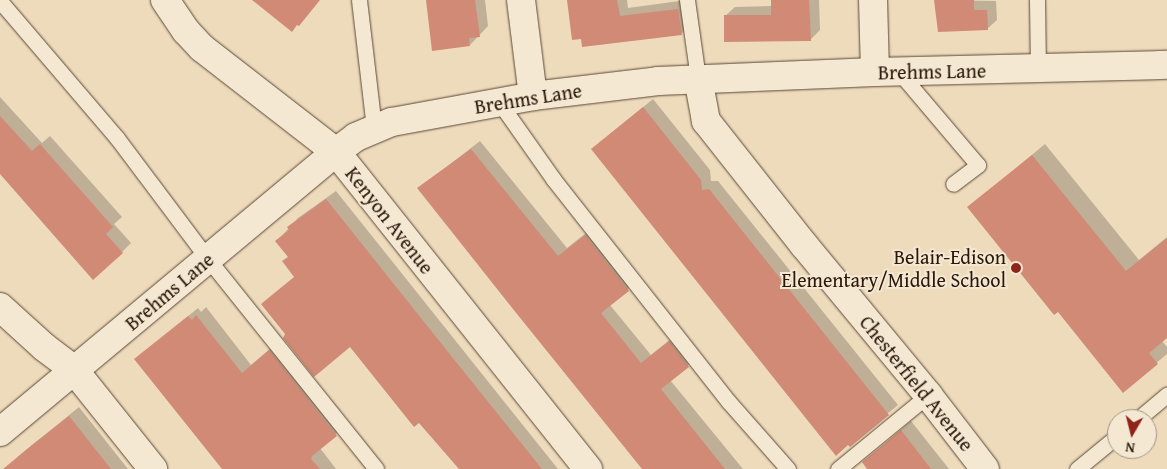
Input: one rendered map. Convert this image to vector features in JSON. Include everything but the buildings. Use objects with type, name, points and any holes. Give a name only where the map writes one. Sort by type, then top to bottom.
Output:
[{"type":"street","name":"Kenyon Avenue","points":[[165,0],[186,31],[202,48],[336,152],[588,469]]},
{"type":"street","points":[[521,0],[533,96]]},
{"type":"street","points":[[873,0],[887,72]]},
{"type":"street","name":"Brehms Lane","points":[[0,432],[336,152],[356,137],[374,128],[417,116],[533,96],[626,84],[698,78],[1167,65]]},
{"type":"street","name":"Chesterfield Avenue","points":[[698,78],[706,121],[804,245],[928,394],[985,469]]},
{"type":"street","points":[[0,307],[44,347],[74,370],[153,469]]},
{"type":"lane","points":[[359,0],[374,128]]},
{"type":"lane","points":[[687,0],[698,78]]},
{"type":"lane","points":[[1037,0],[1038,68]]},
{"type":"lane","points":[[0,1],[117,138],[208,259],[376,469]]},
{"type":"lane","points":[[887,72],[978,165],[953,184]]},
{"type":"lane","points":[[499,102],[554,180],[728,401],[788,469]]},
{"type":"lane","points":[[838,469],[928,394]]},
{"type":"lane","points":[[1150,409],[1167,395]]},
{"type":"lane","points":[[1076,469],[1107,444]]},
{"type":"place","name":"Belair-Edison Elementary/Middle School","points":[[1016,268]]}]
